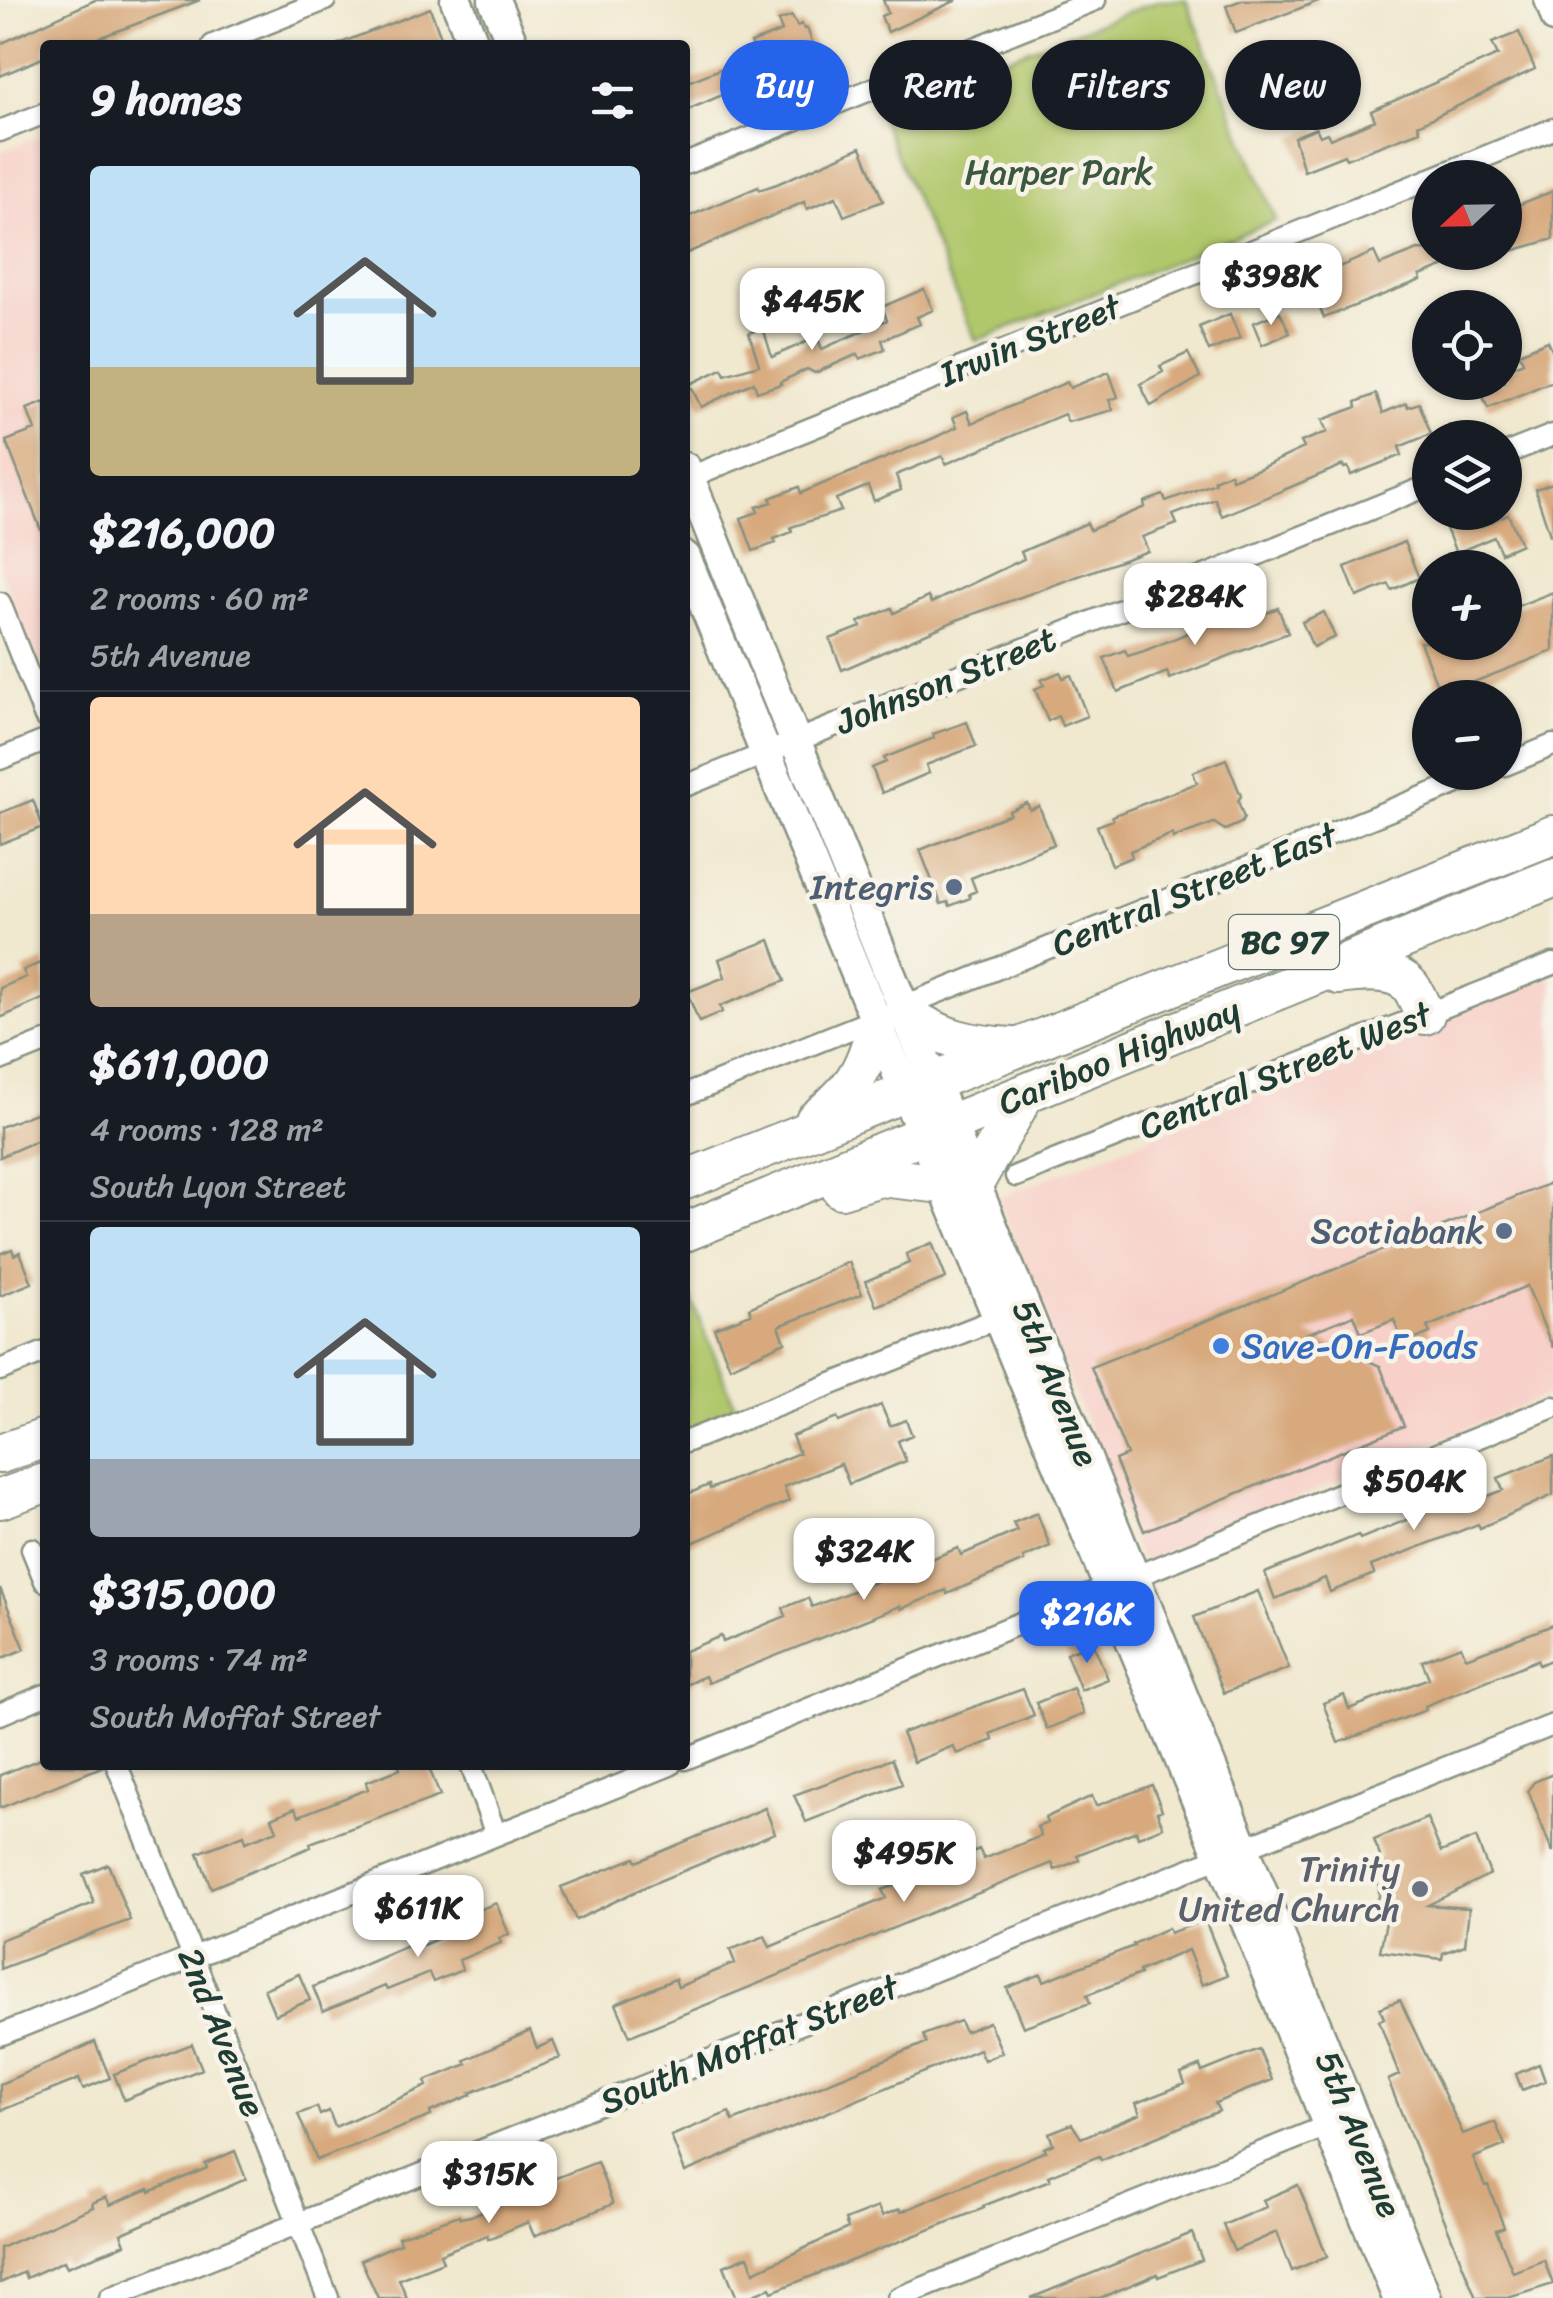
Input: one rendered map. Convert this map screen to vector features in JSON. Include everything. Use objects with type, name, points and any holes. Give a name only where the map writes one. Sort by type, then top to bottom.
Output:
[{"type":"highway","name":"Cariboo Highway","points":[[690,1229],[932,1108],[1020,1047],[1551,834]]},
{"type":"highway","name":"Cariboo Highway","points":[[690,1178],[793,1137],[932,1108],[1025,1094],[1553,878]]},
{"type":"highway","points":[[932,1108],[1283,970],[1327,944],[1371,907]]},
{"type":"highway","points":[[1307,979],[1354,973],[1400,978],[1410,985],[1425,1015]]},
{"type":"highway","points":[[793,1137],[845,1096],[891,1016],[954,1040],[1020,1047]]},
{"type":"highway","points":[[690,1248],[880,1177],[959,1183],[1025,1094]]},
{"type":"highway","points":[[0,1454],[40,1440]]},
{"type":"highway","points":[[0,1500],[40,1486]]},
{"type":"main road","points":[[456,0],[472,40]]},
{"type":"main road","points":[[494,0],[511,40]]},
{"type":"main road","name":"5th Avenue","points":[[690,484],[796,741],[891,1016]]},
{"type":"main road","name":"5th Avenue","points":[[690,570],[766,753],[932,1108],[959,1183],[1340,2120],[1426,2298]]},
{"type":"main road","name":"5th Avenue","points":[[1340,2120],[1398,2298]]},
{"type":"street","points":[[225,40],[325,0]]},
{"type":"street","points":[[690,162],[1095,0]]},
{"type":"street","points":[[1545,0],[1553,22]]},
{"type":"street","points":[[0,131],[40,115]]},
{"type":"street","name":"Irwin Street","points":[[1476,160],[1553,129]]},
{"type":"street","name":"Irwin Street","points":[[690,472],[1412,186]]},
{"type":"street","points":[[1522,447],[1553,435]]},
{"type":"street","name":"Johnson Street","points":[[690,784],[1412,491]]},
{"type":"street","points":[[0,604],[40,704]]},
{"type":"street","points":[[0,759],[40,743]]},
{"type":"street","points":[[1522,758],[1553,746]]},
{"type":"street","name":"Central Street East","points":[[690,1094],[891,1016],[1441,790]]},
{"type":"street","name":"Central Street West","points":[[1016,1176],[1553,964]]},
{"type":"street","points":[[0,1060],[40,1044]]},
{"type":"street","points":[[690,1440],[1012,1313]]},
{"type":"street","points":[[0,1370],[40,1354]]},
{"type":"street","points":[[690,1757],[1553,1406]]},
{"type":"street","points":[[32,1549],[40,1569]]},
{"type":"street","points":[[0,1714],[40,1698]]},
{"type":"street","name":"South Moffat Street","points":[[110,2298],[1553,1725]]},
{"type":"street","name":"2nd Avenue","points":[[119,1770],[328,2298]]},
{"type":"street","points":[[473,1770],[496,1835]]},
{"type":"street","points":[[0,2036],[658,1770]]},
{"type":"street","points":[[898,2298],[1340,2120]]},
{"type":"shaded area","points":[[40,136],[40,669],[0,568],[0,152]]},
{"type":"shaded area","points":[[1553,977],[1553,1393],[1141,1562],[998,1198]]},
{"type":"green space","name":"Harper Park","points":[[1160,0],[1186,0],[1202,40],[1054,40]]},
{"type":"green space","name":"Harper Park","points":[[1205,46],[1225,95],[1225,130],[1239,130],[1276,220],[976,341],[886,130],[1012,130],[1012,56],[1032,48],[1032,130],[1205,130]]},
{"type":"green space","points":[[690,1295],[738,1413],[690,1432]]},
{"type":"building","points":[[95,0],[200,0],[93,40],[40,40],[40,59],[0,76],[0,44]]},
{"type":"building","points":[[883,0],[957,0],[888,32],[881,16],[888,13]]},
{"type":"building","points":[[1242,0],[1319,1],[1236,33],[1226,6]]},
{"type":"building","points":[[430,8],[442,40],[348,40]]},
{"type":"building","points":[[792,16],[797,26],[807,28],[812,40],[759,40],[782,31],[778,21]]},
{"type":"building","points":[[1519,32],[1535,69],[1418,125],[1420,131],[1304,171],[1294,137],[1317,130],[1320,136],[1327,133],[1330,139],[1361,130],[1361,126],[1375,120],[1371,111],[1498,55],[1492,43]]},
{"type":"building","points":[[720,69],[720,96],[690,109],[690,81]]},
{"type":"building","points":[[861,147],[883,201],[844,216],[836,197],[807,209],[804,202],[690,252],[690,216],[758,187],[759,190]]},
{"type":"building","points":[[1553,191],[1553,239],[1522,248],[1522,203]]},
{"type":"building","points":[[1374,252],[1380,265],[1412,252],[1412,270],[1435,270],[1420,276],[1421,280],[1324,318],[1308,280]]},
{"type":"building","points":[[924,289],[933,310],[917,317],[920,324],[882,340],[885,349],[860,359],[858,354],[815,373],[807,369],[757,392],[754,382],[701,407],[690,384],[722,369],[725,375],[759,365],[749,333],[763,328],[772,357],[817,337],[822,349],[887,320],[882,307]]},
{"type":"building","points":[[1280,312],[1290,333],[1262,345],[1253,323]]},
{"type":"building","points":[[1230,314],[1240,338],[1209,351],[1199,327]]},
{"type":"building","points":[[1548,341],[1553,353],[1553,381],[1522,394],[1522,352]]},
{"type":"building","points":[[1188,353],[1200,377],[1151,406],[1140,384],[1163,372],[1160,366]]},
{"type":"building","points":[[1109,372],[1118,397],[1109,400],[1113,410],[1068,422],[1064,414],[946,464],[942,456],[896,475],[901,490],[874,501],[868,486],[836,499],[841,511],[791,527],[792,532],[774,539],[776,543],[753,551],[741,518],[758,512],[756,507],[772,502],[770,498],[799,487],[801,493],[934,438],[957,427],[953,417],[967,411],[972,423],[1067,382],[1070,388]]},
{"type":"building","points":[[1376,394],[1383,413],[1406,403],[1408,407],[1419,403],[1426,420],[1412,420],[1412,442],[1399,447],[1402,455],[1351,475],[1343,465],[1222,516],[1215,499],[1173,515],[1177,524],[1142,537],[1148,551],[957,620],[842,670],[830,639],[861,627],[859,622],[892,608],[894,613],[928,597],[931,603],[1024,559],[1021,552],[1087,523],[1090,530],[1145,507],[1144,502],[1163,495],[1166,501],[1215,483],[1214,480],[1230,473],[1232,479],[1261,468],[1304,448],[1301,442],[1327,432],[1322,420],[1357,407],[1356,402]]},
{"type":"building","points":[[1484,400],[1507,400],[1488,408]]},
{"type":"building","points":[[40,404],[40,528],[6,441],[35,430],[27,409]]},
{"type":"building","points":[[1553,483],[1553,535],[1550,535],[1535,489]]},
{"type":"building","points":[[1447,530],[1515,530],[1521,544],[1500,550],[1494,537],[1455,550]]},
{"type":"building","points":[[1404,542],[1412,561],[1412,581],[1392,590],[1389,584],[1357,597],[1345,567]]},
{"type":"building","points":[[1553,592],[1553,651],[1479,680],[1435,680],[1427,660],[1522,660],[1522,604]]},
{"type":"building","points":[[1231,606],[1239,625],[1278,608],[1288,633],[1170,679],[1167,672],[1118,692],[1104,658],[1125,650],[1128,656],[1144,651],[1215,622],[1211,615]]},
{"type":"building","points":[[1324,612],[1335,637],[1313,647],[1302,622]]},
{"type":"building","points":[[1060,672],[1063,678],[1071,675],[1087,716],[1062,726],[1058,716],[1048,721],[1035,689],[1044,685],[1041,680]]},
{"type":"building","points":[[967,722],[976,746],[926,765],[929,773],[882,793],[872,768],[886,762],[884,758],[934,738],[933,734]]},
{"type":"building","points":[[1226,759],[1241,796],[1241,823],[1225,830],[1214,823],[1173,838],[1172,834],[1130,851],[1132,857],[1112,865],[1097,826],[1113,820],[1112,816],[1197,783],[1193,772]]},
{"type":"building","points":[[33,800],[40,828],[0,844],[0,813]]},
{"type":"building","points":[[1027,803],[1030,810],[1039,806],[1054,844],[971,878],[976,891],[969,894],[970,898],[950,906],[948,902],[941,904],[920,850],[1010,814],[1009,811]]},
{"type":"building","points":[[770,940],[785,981],[720,1006],[722,1012],[699,1022],[690,991],[725,977],[719,959]]},
{"type":"building","points":[[40,963],[40,1000],[0,1018],[0,988],[26,977],[23,970]]},
{"type":"building","points":[[40,1111],[40,1139],[0,1157],[0,1127]]},
{"type":"building","points":[[1553,1182],[1553,1348],[1527,1286],[1427,1327],[1430,1333],[1403,1344],[1394,1320],[1361,1333],[1354,1315],[1306,1334],[1380,1366],[1404,1426],[1144,1531],[1115,1460],[1127,1455],[1091,1367]]},
{"type":"building","points":[[932,1243],[946,1278],[876,1306],[866,1281],[909,1263],[906,1254]]},
{"type":"building","points":[[12,1249],[14,1255],[20,1252],[32,1283],[0,1296],[0,1254]]},
{"type":"building","points":[[849,1262],[862,1294],[779,1326],[785,1342],[730,1367],[714,1328],[751,1314],[749,1308]]},
{"type":"building","points":[[881,1405],[890,1426],[906,1420],[912,1435],[898,1441],[906,1461],[849,1484],[841,1464],[784,1487],[789,1501],[690,1544],[690,1493],[709,1485],[710,1489],[799,1453],[792,1436],[837,1418],[839,1422]]},
{"type":"building","points":[[1553,1456],[1553,1495],[1480,1528],[1478,1524],[1371,1566],[1374,1574],[1330,1592],[1325,1578],[1275,1599],[1265,1573],[1358,1535],[1360,1539],[1458,1494],[1463,1506],[1503,1490],[1498,1478]]},
{"type":"building","points":[[1037,1513],[1050,1546],[947,1594],[946,1590],[901,1609],[900,1606],[708,1683],[705,1676],[690,1683],[690,1649],[721,1636],[723,1642],[786,1616],[783,1608],[808,1598],[812,1607],[888,1577],[885,1570],[907,1560],[910,1568],[958,1548],[961,1555],[1017,1531],[1013,1523]]},
{"type":"building","points":[[0,1588],[25,1649],[0,1659]]},
{"type":"building","points":[[1258,1591],[1289,1668],[1224,1693],[1194,1617]]},
{"type":"building","points":[[1553,1625],[1553,1659],[1539,1665],[1537,1660],[1425,1706],[1426,1710],[1338,1743],[1323,1703],[1344,1695],[1349,1709],[1429,1678],[1422,1661],[1461,1646],[1466,1658]]},
{"type":"building","points":[[1093,1643],[1108,1679],[1081,1690],[1066,1653]]},
{"type":"building","points":[[1073,1688],[1084,1714],[1047,1729],[1036,1703]]},
{"type":"building","points":[[1023,1689],[1034,1715],[990,1734],[993,1740],[957,1754],[953,1746],[914,1762],[902,1733]]},
{"type":"building","points":[[40,1759],[40,1770],[94,1770],[0,1808],[0,1775]]},
{"type":"building","points":[[892,1759],[902,1784],[806,1822],[794,1795]]},
{"type":"building","points":[[397,1770],[430,1770],[440,1796],[310,1843],[311,1847],[211,1888],[198,1853],[244,1835],[246,1842],[277,1830],[272,1818],[295,1808],[299,1816],[368,1789],[366,1782]]},
{"type":"building","points":[[1553,1774],[1552,1851],[1528,1790],[1534,1782]]},
{"type":"building","points":[[1152,1785],[1162,1810],[1157,1812],[1163,1827],[1138,1837],[1136,1831],[1077,1855],[1079,1860],[1055,1870],[1052,1863],[630,2036],[616,2004],[675,1979],[678,1987],[735,1963],[730,1950],[765,1936],[770,1947],[886,1898],[882,1890],[957,1863],[956,1859],[979,1849],[984,1859],[1041,1836],[1037,1827],[1047,1823],[1045,1818],[1092,1796],[1096,1806]]},
{"type":"building","points":[[765,1808],[775,1833],[576,1920],[561,1887],[635,1858],[637,1862]]},
{"type":"building","name":"Trinity United Church","points":[[1427,1818],[1441,1852],[1476,1838],[1490,1874],[1428,1905],[1469,1908],[1465,1945],[1443,1953],[1442,1959],[1380,1951],[1389,1908],[1375,1904],[1379,1886],[1369,1872],[1380,1856],[1374,1840]]},
{"type":"building","points":[[108,1864],[130,1920],[0,1969],[0,1940],[94,1903],[83,1874]]},
{"type":"building","points":[[496,1903],[509,1934],[499,1938],[501,1943],[459,1960],[462,1970],[433,1982],[429,1973],[387,1990],[385,1986],[323,2012],[313,1987],[412,1944],[414,1949],[460,1929],[456,1919]]},
{"type":"building","points":[[1205,1920],[1227,1975],[1202,1985],[1188,1950],[1087,1995],[1090,2003],[1023,2027],[1007,1988],[1041,1974],[1044,1981],[1134,1946],[1168,1928],[1170,1933]]},
{"type":"building","points":[[299,1974],[310,2000],[275,2015],[264,1989]]},
{"type":"building","points":[[1400,2000],[1463,2134],[1495,2122],[1505,2145],[1473,2158],[1504,2227],[1496,2230],[1513,2272],[1544,2260],[1553,2284],[1508,2298],[1476,2298],[1388,2080],[1399,2075],[1379,2020],[1384,2018],[1380,2008]]},
{"type":"building","points":[[960,2021],[965,2032],[989,2022],[1002,2052],[984,2060],[979,2049],[685,2172],[671,2136],[729,2112],[733,2121],[781,2102],[926,2043],[923,2035]]},
{"type":"building","points":[[530,2031],[537,2048],[553,2041],[560,2058],[470,2093],[430,2112],[431,2116],[317,2160],[298,2114],[317,2107],[320,2115],[329,2111],[335,2127],[427,2086],[425,2081]]},
{"type":"building","points":[[95,2042],[110,2078],[83,2089],[79,2079],[0,2111],[0,2084]]},
{"type":"building","points":[[192,2044],[202,2069],[124,2100],[114,2074]]},
{"type":"building","points":[[1259,2049],[1272,2080],[1215,2103],[1219,2111],[1101,2160],[1099,2156],[1048,2176],[1050,2180],[984,2208],[772,2292],[770,2288],[737,2298],[724,2266],[748,2256],[754,2272],[848,2228],[845,2220],[878,2207],[882,2216],[900,2209],[901,2212],[1046,2151],[1044,2148],[1053,2144],[1049,2133],[1072,2124],[1081,2138],[1140,2114],[1136,2103],[1185,2084],[1181,2074],[1200,2066],[1202,2072]]},
{"type":"building","points":[[1539,2064],[1545,2081],[1522,2090],[1516,2074]]},
{"type":"building","points":[[235,2151],[246,2179],[121,2234],[125,2244],[111,2250],[67,2267],[64,2261],[26,2278],[24,2272],[0,2283],[0,2248],[93,2207],[92,2203],[106,2197],[110,2205],[149,2189],[150,2192],[207,2168],[205,2164]]},
{"type":"building","points":[[597,2162],[613,2204],[534,2236],[528,2222],[488,2239],[487,2235],[440,2254],[443,2262],[399,2279],[407,2298],[378,2298],[361,2260],[400,2243],[398,2237],[459,2215],[471,2216],[518,2196],[517,2193]]},
{"type":"building","points":[[1298,2185],[1327,2256],[1292,2271],[1277,2232],[1234,2251],[1223,2225],[1266,2207],[1263,2200]]},
{"type":"building","points":[[1192,2233],[1202,2260],[1100,2298],[1031,2298]]},
{"type":"place","name":"Integris","points":[[954,887]]},
{"type":"place","name":"Scotiabank","points":[[1504,1231]]},
{"type":"place","name":"Save-On-Foods","points":[[1221,1346]]},
{"type":"place","name":"Trinity United Church","points":[[1420,1889]]}]
